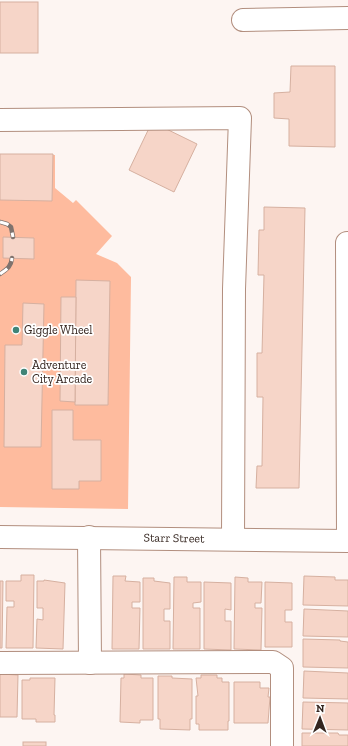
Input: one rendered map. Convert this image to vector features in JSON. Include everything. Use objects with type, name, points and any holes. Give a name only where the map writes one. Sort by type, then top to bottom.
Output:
[{"type":"street","points":[[244,20],[348,18]]},
{"type":"street","points":[[0,120],[240,118],[234,289],[232,539]]},
{"type":"street","points":[[347,243],[348,536]]},
{"type":"street","name":"Starr Street","points":[[0,537],[348,541]]},
{"type":"street","points":[[89,537],[90,663]]},
{"type":"street","points":[[0,663],[273,662],[282,668],[282,746]]},
{"type":"shaded area","points":[[0,154],[55,155],[55,188],[73,203],[76,200],[112,236],[96,254],[117,263],[131,277],[128,509],[0,507]]},
{"type":"building","points":[[0,2],[38,2],[38,53],[0,53]]},
{"type":"building","points":[[291,66],[335,66],[335,147],[289,146],[289,119],[274,118],[274,93],[290,92]]},
{"type":"building","points":[[152,122],[197,144],[174,192],[129,170]]},
{"type":"building","points":[[0,154],[53,154],[52,201],[0,200]]},
{"type":"building","points":[[264,207],[305,208],[299,488],[256,488],[257,466],[262,466],[263,397],[257,397],[257,353],[262,353],[264,275],[258,275],[259,230],[264,230]]},
{"type":"building","points":[[3,237],[34,238],[34,259],[3,258]]},
{"type":"building","points":[[76,280],[110,281],[108,405],[75,405]]},
{"type":"building","points":[[61,297],[76,297],[75,402],[60,401]]},
{"type":"building","name":"Adventure City Arcade","points":[[23,303],[44,304],[41,447],[4,447],[5,345],[22,345]]},
{"type":"building","points":[[52,410],[73,410],[73,440],[101,440],[101,481],[79,481],[79,489],[52,489]]},
{"type":"building","points":[[21,575],[34,575],[33,648],[6,648],[7,607],[14,607],[14,601],[6,601],[6,581],[21,581]]},
{"type":"building","points":[[113,576],[126,576],[125,581],[140,582],[140,602],[132,602],[132,608],[140,608],[139,649],[112,649]]},
{"type":"building","points":[[304,576],[335,577],[335,580],[348,580],[348,606],[303,605]]},
{"type":"building","points":[[174,577],[187,577],[187,582],[201,582],[201,602],[193,603],[193,608],[200,608],[200,649],[173,649]]},
{"type":"building","points":[[235,577],[248,578],[248,582],[262,582],[261,603],[255,603],[255,608],[262,608],[261,650],[234,649]]},
{"type":"building","points":[[143,578],[154,578],[154,581],[170,583],[170,609],[164,609],[164,621],[170,621],[170,649],[143,649]]},
{"type":"building","points":[[44,580],[65,583],[63,649],[36,648],[37,619],[43,620],[43,608],[37,608],[37,581]]},
{"type":"building","points":[[0,581],[3,581],[2,648],[0,648]]},
{"type":"building","points":[[204,582],[231,583],[231,610],[225,609],[225,621],[231,621],[231,650],[204,649]]},
{"type":"building","points":[[265,582],[292,583],[292,610],[285,610],[285,622],[292,622],[292,647],[265,647]]},
{"type":"building","points":[[304,609],[348,611],[348,637],[303,636]]},
{"type":"building","points":[[303,639],[340,640],[348,642],[348,668],[303,667]]},
{"type":"building","points":[[304,671],[348,673],[348,699],[303,698]]},
{"type":"building","points":[[0,674],[18,675],[17,717],[0,717]]},
{"type":"building","points":[[124,674],[141,675],[141,678],[153,678],[153,720],[140,720],[140,723],[120,722],[121,678],[124,678]]},
{"type":"building","points":[[201,675],[217,675],[217,678],[222,678],[222,682],[229,682],[228,730],[199,730],[199,724],[196,724],[196,696],[198,696],[196,678],[201,678]]},
{"type":"building","points":[[158,676],[172,676],[172,678],[192,679],[192,719],[190,719],[190,730],[160,729],[160,719],[158,719]]},
{"type":"building","points":[[30,678],[55,678],[55,722],[36,722],[36,719],[22,719],[22,680],[30,680]]},
{"type":"building","points":[[234,682],[260,682],[260,688],[269,688],[268,697],[270,697],[268,723],[234,723]]},
{"type":"building","points":[[303,702],[348,703],[348,730],[302,729]]},
{"type":"building","points":[[302,733],[338,733],[339,735],[348,735],[348,746],[302,746]]},
{"type":"building","points":[[23,742],[46,742],[46,746],[23,746]]},
{"type":"railway","points":[[0,222],[11,227],[13,237]]},
{"type":"railway","points":[[0,274],[10,266],[12,258]]},
{"type":"place","name":"Giggle Wheel","points":[[16,330]]},
{"type":"place","name":"Adventure City Arcade","points":[[24,372]]}]
